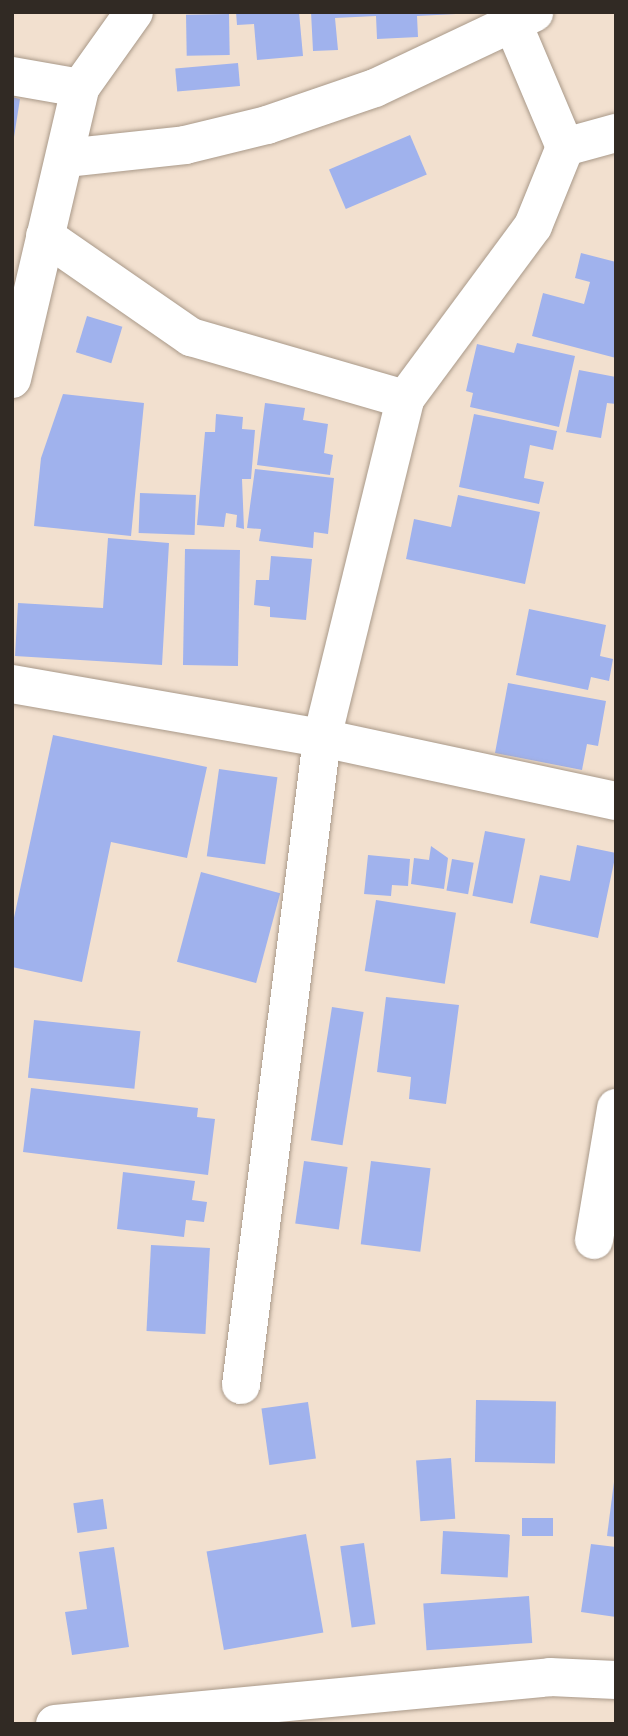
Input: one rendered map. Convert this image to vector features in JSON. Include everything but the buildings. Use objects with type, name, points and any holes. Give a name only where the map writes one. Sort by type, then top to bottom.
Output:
[{"type":"street","points":[[12,379],[66,158],[79,88],[134,12]]},
{"type":"street","points":[[66,158],[185,145],[267,125],[375,88],[524,19],[565,147],[533,226],[405,399],[322,738],[241,1385]]},
{"type":"street","points":[[12,76],[79,88]]},
{"type":"street","points":[[565,147],[616,133]]},
{"type":"street","points":[[46,236],[191,337],[405,399]]},
{"type":"street","points":[[12,684],[322,738],[616,801]]},
{"type":"street","points":[[594,1240],[616,1108]]},
{"type":"street","points":[[55,1724],[152,1717],[550,1677],[616,1680]]}]
